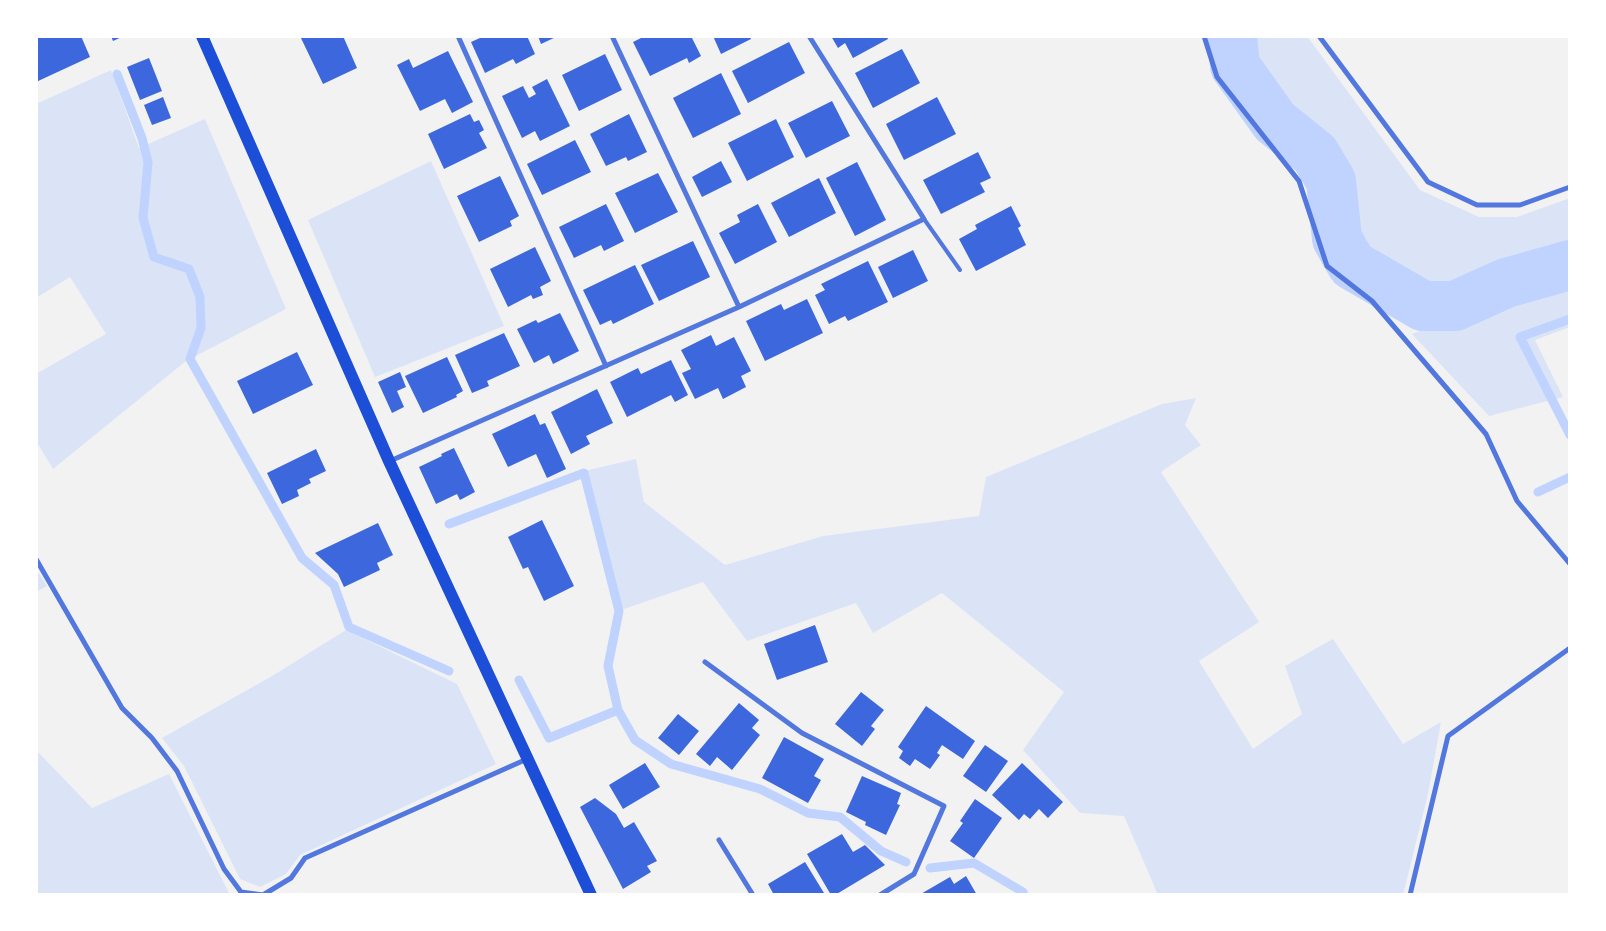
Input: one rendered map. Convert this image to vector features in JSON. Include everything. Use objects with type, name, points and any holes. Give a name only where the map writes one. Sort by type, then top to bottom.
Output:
[{"type":"main road","points":[[202,36],[390,461],[591,895]]},
{"type":"street","points":[[458,36],[606,366]]},
{"type":"street","points":[[612,36],[739,307]]},
{"type":"street","points":[[390,461],[739,307],[924,218],[809,36]]},
{"type":"street","points":[[1204,36],[1217,76],[1299,181],[1327,266],[1372,301],[1486,434],[1517,501],[1570,564]]},
{"type":"street","points":[[1319,36],[1428,182],[1477,205],[1520,205],[1570,187]]},
{"type":"street","points":[[36,558],[122,708],[152,738],[178,771],[224,869],[241,892],[263,895],[290,878],[305,858],[528,759]]},
{"type":"street","points":[[1410,895],[1448,736],[1570,648]]},
{"type":"street","points":[[705,662],[802,733],[944,806],[914,874],[880,895]]},
{"type":"street","points":[[718,840],[753,895]]},
{"type":"lane","points":[[924,218],[960,270]]},
{"type":"shaded area","points":[[1245,36],[1307,36],[1420,190],[1479,217],[1517,217],[1570,198],[1570,249],[1435,295],[1350,243],[1336,158],[1281,111],[1248,63]]},
{"type":"shaded area","points":[[111,70],[139,148],[205,119],[286,309],[186,361],[53,469],[36,441],[36,374],[106,334],[70,277],[36,298],[36,104]]},
{"type":"shaded area","points":[[431,161],[504,326],[375,377],[308,220]]},
{"type":"shaded area","points":[[1570,283],[1570,327],[1535,340],[1563,397],[1489,416],[1412,334],[1531,288]]},
{"type":"shaded area","points":[[1196,398],[1185,425],[1201,445],[1161,472],[1259,622],[1199,661],[1253,749],[1302,714],[1285,666],[1333,639],[1403,744],[1441,722],[1428,794],[1403,895],[1158,895],[1124,816],[1080,813],[1023,750],[1064,692],[942,593],[873,633],[856,603],[747,641],[703,582],[615,612],[580,472],[636,459],[644,502],[725,565],[823,536],[979,516],[986,477],[1162,404]]},
{"type":"shaded area","points":[[36,569],[47,586],[36,592]]},
{"type":"shaded area","points":[[346,630],[457,684],[496,764],[300,855],[286,874],[260,887],[240,879],[184,766],[162,738],[272,676]]},
{"type":"shaded area","points":[[36,750],[92,808],[169,774],[230,895],[36,895]]},
{"type":"building","points":[[36,36],[81,36],[90,57],[36,82]]},
{"type":"building","points":[[111,36],[124,36],[113,41]]},
{"type":"building","points":[[300,36],[343,36],[357,68],[323,84]]},
{"type":"building","points":[[479,36],[527,36],[535,54],[516,64],[513,59],[485,73],[471,42],[480,38]]},
{"type":"building","points":[[538,36],[558,36],[541,44]]},
{"type":"building","points":[[645,36],[691,36],[701,56],[689,63],[687,58],[650,76],[633,42]]},
{"type":"building","points":[[713,36],[750,36],[751,39],[721,54]]},
{"type":"building","points":[[831,36],[887,36],[888,39],[853,58],[845,43],[838,48]]},
{"type":"building","points":[[789,42],[805,73],[748,103],[732,71]]},
{"type":"building","points":[[902,49],[920,83],[873,108],[855,73]]},
{"type":"building","points":[[448,51],[473,102],[452,113],[445,99],[420,111],[397,65],[409,59],[413,68]]},
{"type":"building","points":[[605,54],[622,90],[579,111],[562,75]]},
{"type":"building","points":[[149,58],[162,91],[140,100],[127,67]]},
{"type":"building","points":[[721,73],[741,114],[693,138],[673,98]]},
{"type":"building","points":[[547,79],[570,126],[540,141],[535,131],[522,138],[502,96],[523,86],[529,98],[536,94],[532,87]]},
{"type":"building","points":[[163,97],[171,118],[152,125],[144,105]]},
{"type":"building","points":[[937,97],[956,134],[904,160],[886,124]]},
{"type":"building","points":[[832,101],[850,136],[806,158],[788,123]]},
{"type":"building","points":[[470,114],[474,122],[479,120],[484,130],[479,133],[487,148],[444,169],[428,134]]},
{"type":"building","points":[[629,114],[647,152],[628,161],[626,157],[606,166],[590,134]]},
{"type":"building","points":[[776,119],[794,157],[747,181],[728,143]]},
{"type":"building","points":[[575,140],[591,172],[542,195],[527,164]]},
{"type":"building","points":[[978,152],[991,178],[980,183],[985,192],[941,214],[923,180]]},
{"type":"building","points":[[721,161],[732,182],[702,197],[692,177]]},
{"type":"building","points":[[857,162],[886,220],[855,236],[826,178]]},
{"type":"building","points":[[658,173],[678,212],[635,233],[615,193]]},
{"type":"building","points":[[500,176],[519,216],[510,221],[512,226],[479,242],[457,196]]},
{"type":"building","points":[[819,178],[836,213],[789,237],[771,203]]},
{"type":"building","points":[[606,204],[624,241],[604,251],[601,245],[574,258],[559,227]]},
{"type":"building","points":[[758,204],[777,242],[735,264],[719,233],[740,222],[737,215]]},
{"type":"building","points":[[1011,206],[1021,226],[1018,228],[1026,245],[976,271],[959,239],[977,229],[975,225]]},
{"type":"building","points":[[693,241],[710,277],[659,301],[641,265]]},
{"type":"building","points":[[535,247],[551,281],[540,287],[543,295],[533,299],[531,295],[508,307],[490,269]]},
{"type":"building","points":[[913,250],[928,281],[893,298],[878,267]]},
{"type":"building","points":[[868,261],[888,302],[848,321],[845,316],[829,324],[815,295],[825,290],[821,284]]},
{"type":"building","points":[[635,265],[654,304],[613,324],[611,320],[600,325],[583,290]]},
{"type":"building","points":[[807,299],[823,333],[765,361],[746,321],[781,304],[784,310]]},
{"type":"building","points":[[560,313],[579,351],[553,364],[549,355],[534,363],[517,329],[536,320],[538,323]]},
{"type":"building","points":[[504,333],[520,366],[487,381],[489,386],[472,393],[455,355]]},
{"type":"building","points":[[711,335],[716,346],[734,337],[751,371],[741,376],[746,387],[723,399],[718,388],[695,399],[682,373],[691,369],[681,350]]},
{"type":"building","points":[[297,352],[313,385],[253,414],[237,381]]},
{"type":"building","points":[[447,357],[463,391],[456,395],[457,397],[423,413],[405,376]]},
{"type":"building","points":[[671,360],[688,395],[675,402],[671,395],[627,417],[610,382],[638,368],[641,374]]},
{"type":"building","points":[[400,372],[406,387],[397,391],[404,407],[392,413],[378,382]]},
{"type":"building","points":[[597,389],[613,423],[586,436],[590,444],[571,454],[551,412]]},
{"type":"building","points":[[535,414],[540,425],[545,423],[566,469],[547,478],[536,454],[508,467],[492,434]]},
{"type":"building","points":[[454,448],[475,492],[460,500],[457,494],[436,504],[419,467]]},
{"type":"building","points":[[316,449],[326,471],[309,479],[311,483],[297,490],[299,496],[282,504],[267,473]]},
{"type":"building","points":[[542,520],[574,586],[544,601],[528,567],[523,569],[508,537]]},
{"type":"building","points":[[378,523],[393,555],[377,563],[380,570],[344,587],[338,574],[315,553]]},
{"type":"building","points":[[815,625],[828,662],[777,680],[764,644]]},
{"type":"building","points":[[861,692],[884,710],[871,726],[875,729],[862,746],[835,724]]},
{"type":"building","points":[[739,703],[759,720],[752,728],[760,735],[732,770],[717,757],[710,766],[696,754]]},
{"type":"building","points":[[926,706],[975,741],[963,759],[942,745],[937,753],[940,755],[930,769],[915,759],[910,766],[899,758],[903,751],[898,747]]},
{"type":"building","points":[[678,714],[699,731],[679,755],[658,738]]},
{"type":"building","points":[[784,737],[824,759],[814,776],[821,780],[808,803],[762,778]]},
{"type":"building","points":[[985,745],[1008,761],[986,792],[963,776]]},
{"type":"building","points":[[645,763],[660,787],[623,809],[609,785]]},
{"type":"building","points":[[1022,763],[1063,802],[1048,818],[1039,809],[1030,819],[1024,814],[1019,820],[992,795]]},
{"type":"building","points":[[862,776],[901,793],[897,804],[900,805],[886,835],[865,825],[866,822],[846,812]]},
{"type":"building","points":[[595,798],[616,814],[624,828],[634,822],[657,861],[647,866],[651,872],[623,889],[580,807]]},
{"type":"building","points":[[975,799],[1002,818],[974,858],[950,841],[963,823],[960,821]]},
{"type":"building","points":[[842,834],[853,852],[865,845],[885,865],[835,895],[831,895],[807,854]]},
{"type":"building","points":[[805,862],[824,893],[821,895],[774,895],[768,884]]},
{"type":"building","points":[[966,876],[977,895],[919,895],[950,877],[954,884]]},
{"type":"waterway","points":[[1232,36],[1235,66],[1275,122],[1315,154],[1331,181],[1337,239],[1352,265],[1423,306],[1455,306],[1506,283],[1570,265]]},
{"type":"waterway","points":[[117,74],[142,138],[148,162],[143,218],[154,257],[189,269],[200,297],[201,328],[190,359],[302,558],[334,585],[349,627],[449,671]]},
{"type":"waterway","points":[[1570,319],[1520,337],[1570,435]]},
{"type":"waterway","points":[[449,524],[584,473],[619,611],[608,666],[618,710],[635,740],[671,764],[760,789],[808,813],[840,817],[881,851],[906,862]]},
{"type":"waterway","points":[[1538,492],[1570,477]]},
{"type":"waterway","points":[[519,680],[549,738],[618,710]]},
{"type":"waterway","points":[[930,868],[974,863],[1023,892],[1024,895]]}]
